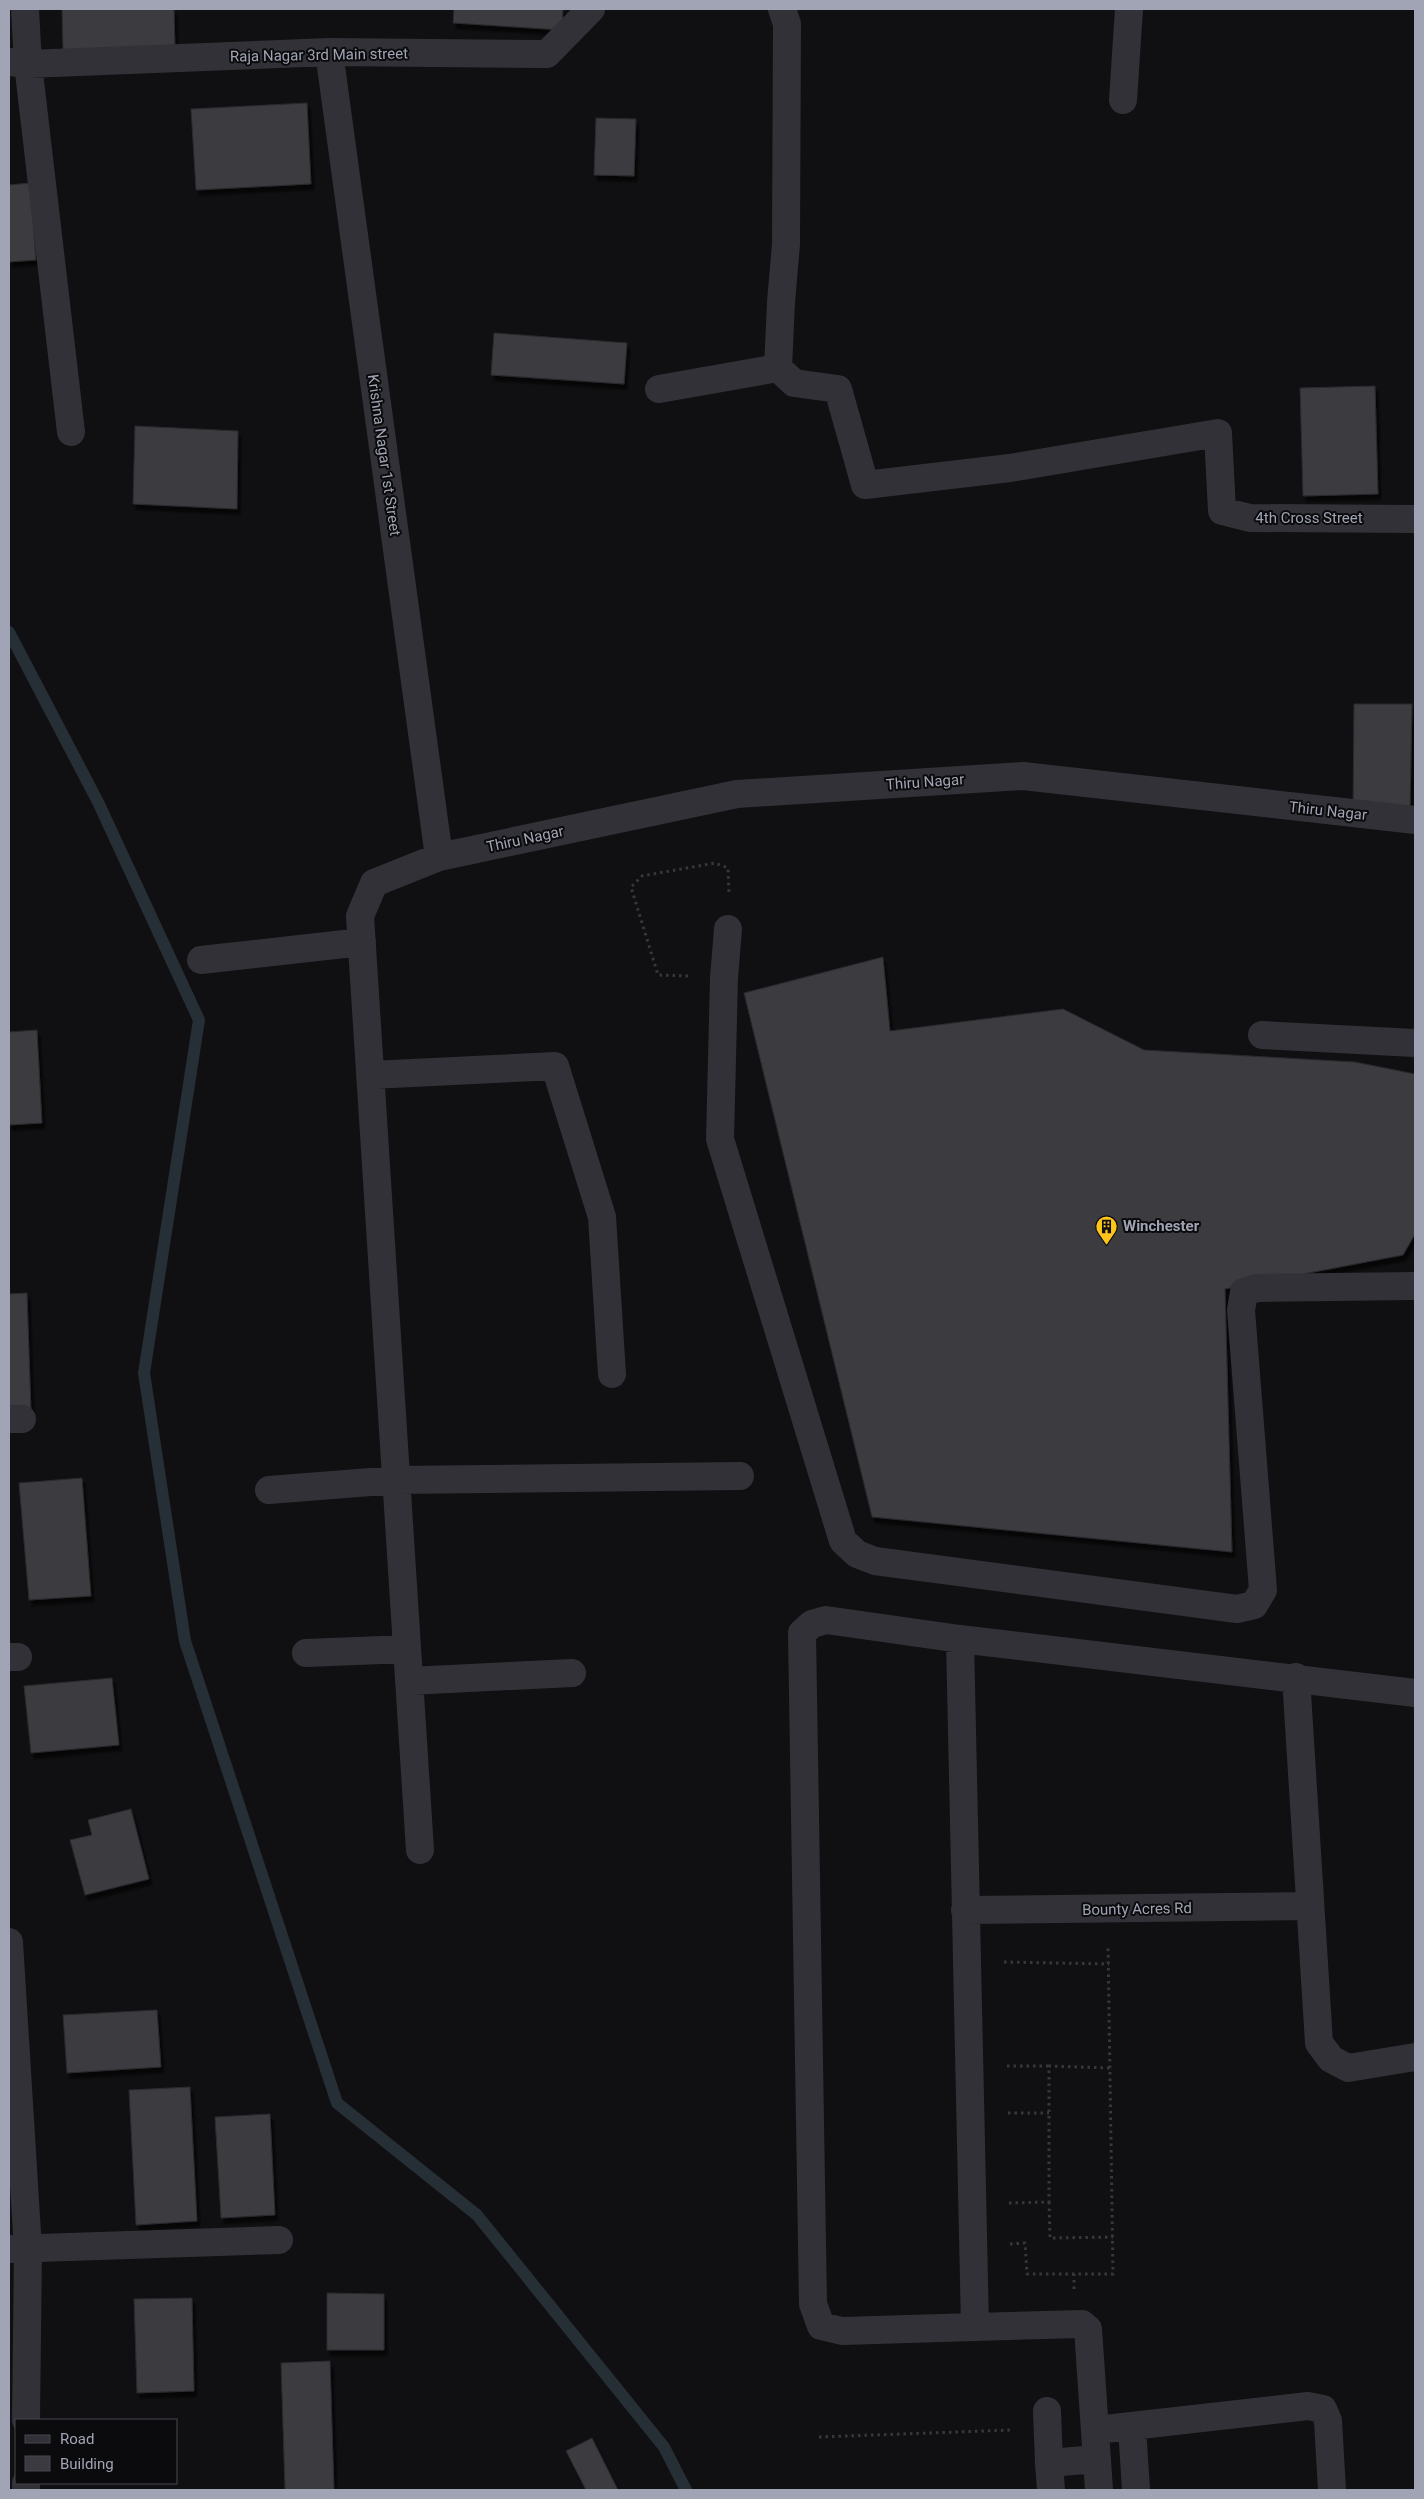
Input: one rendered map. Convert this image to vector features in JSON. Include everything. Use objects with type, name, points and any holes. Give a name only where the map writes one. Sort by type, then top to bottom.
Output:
[{"type":"street","points":[[25,9],[19,63],[70,432]]},
{"type":"street","name":"Raja Nagar 3rd Main street","points":[[19,63],[329,52],[547,54],[591,9]]},
{"type":"street","points":[[659,389],[778,368],[786,244],[787,24],[782,9]]},
{"type":"street","points":[[1123,100],[1129,9]]},
{"type":"street","name":"Krishna Nagar 1st Street","points":[[329,52],[439,857]]},
{"type":"street","name":"4th Cross Street","points":[[778,368],[794,383],[838,389],[865,485],[1010,468],[1218,433],[1222,511],[1250,518],[1415,519]]},
{"type":"street","name":"Thiru Nagar","points":[[420,1850],[360,916],[374,883],[439,857],[737,794],[1023,776],[1415,820]]},
{"type":"street","points":[[728,929],[724,978],[720,1139],[843,1541],[857,1554],[875,1561],[1237,1609],[1254,1605],[1263,1590],[1241,1310],[1244,1292],[1257,1288],[1415,1286]]},
{"type":"street","points":[[201,960],[362,942]]},
{"type":"street","points":[[1262,1035],[1415,1043]]},
{"type":"street","points":[[371,1075],[555,1066],[602,1217],[612,1374]]},
{"type":"street","points":[[269,1490],[396,1480],[740,1476]]},
{"type":"street","points":[[1099,2490],[1089,2336],[1088,2329],[1082,2324],[842,2331],[822,2326],[813,2304],[802,1633],[812,1624],[826,1620],[960,1639],[1296,1677],[1415,1693]]},
{"type":"street","points":[[960,1639],[964,1910],[975,2327]]},
{"type":"street","points":[[306,1653],[407,1649]]},
{"type":"street","points":[[409,1681],[572,1673]]},
{"type":"street","points":[[1296,1677],[1319,2043],[1331,2059],[1348,2068],[1415,2057]]},
{"type":"street","name":"Bounty Acres Rd","points":[[964,1910],[1310,1906]]},
{"type":"street","points":[[9,1942],[18,2249],[26,2419]]},
{"type":"street","points":[[18,2249],[278,2240]]},
{"type":"street","points":[[1096,2430],[1308,2406],[1323,2409],[1328,2421],[1332,2490]]},
{"type":"street","points":[[1047,2420],[1051,2490]]},
{"type":"street","points":[[1132,2427],[1136,2490]]},
{"type":"street","points":[[1049,2463],[1097,2459]]},
{"type":"path","points":[[724,978],[658,974],[631,887],[642,876],[715,863],[720,864],[728,868],[730,875],[728,929]]},
{"type":"path","points":[[1001,2244],[1025,2243],[1027,2274],[1113,2274],[1109,1964],[1106,1909]]},
{"type":"path","points":[[1001,1962],[1109,1964]]},
{"type":"path","points":[[1002,2066],[1110,2068]]},
{"type":"path","points":[[1049,2066],[1050,2238],[1113,2237]]},
{"type":"path","points":[[1002,2114],[1049,2113]]},
{"type":"path","points":[[1003,2203],[1049,2202]]},
{"type":"path","points":[[1074,2274],[1074,2324]]},
{"type":"path","points":[[819,2437],[1047,2420]]},
{"type":"building","points":[[62,9],[174,9],[175,47],[63,50]]},
{"type":"building","points":[[454,9],[563,9],[562,30],[453,23]]},
{"type":"building","points":[[307,103],[311,184],[196,190],[191,109]]},
{"type":"building","points":[[596,118],[636,119],[634,176],[594,175]]},
{"type":"building","points":[[30,183],[36,260],[9,262],[9,185]]},
{"type":"building","points":[[494,333],[627,343],[624,384],[491,375]]},
{"type":"building","points":[[1375,386],[1378,494],[1303,496],[1300,388]]},
{"type":"building","points":[[135,426],[238,431],[237,509],[133,504]]},
{"type":"building","points":[[1354,704],[1412,704],[1410,811],[1353,810]]},
{"type":"building","name":"Winchester","points":[[883,957],[890,1031],[1063,1009],[1144,1050],[1355,1062],[1415,1074],[1415,1234],[1403,1255],[1225,1289],[1232,1552],[872,1517],[744,993]]},
{"type":"building","points":[[37,1030],[42,1123],[9,1125],[9,1032]]},
{"type":"building","points":[[27,1293],[31,1412],[9,1413],[9,1294]]},
{"type":"building","points":[[82,1478],[91,1596],[29,1600],[19,1483]]},
{"type":"building","points":[[112,1678],[119,1745],[31,1753],[24,1686]]},
{"type":"building","points":[[131,1809],[149,1879],[85,1895],[70,1840],[92,1835],[88,1820]]},
{"type":"building","points":[[157,2010],[161,2067],[67,2073],[63,2015]]},
{"type":"building","points":[[190,2087],[197,2221],[136,2225],[129,2090]]},
{"type":"building","points":[[270,2114],[275,2215],[221,2218],[215,2117]]},
{"type":"building","points":[[327,2293],[384,2294],[384,2350],[327,2350]]},
{"type":"building","points":[[192,2298],[194,2391],[137,2393],[134,2299]]},
{"type":"building","points":[[330,2361],[334,2490],[285,2490],[281,2363]]},
{"type":"building","points":[[592,2438],[618,2490],[586,2490],[566,2451]]},
{"type":"waterway","points":[[9,632],[98,802],[199,1020],[144,1373],[185,1641],[337,2103],[477,2215],[664,2447],[686,2490]]},
{"type":"place","name":"Winchester","points":[[1107,1245]]}]
